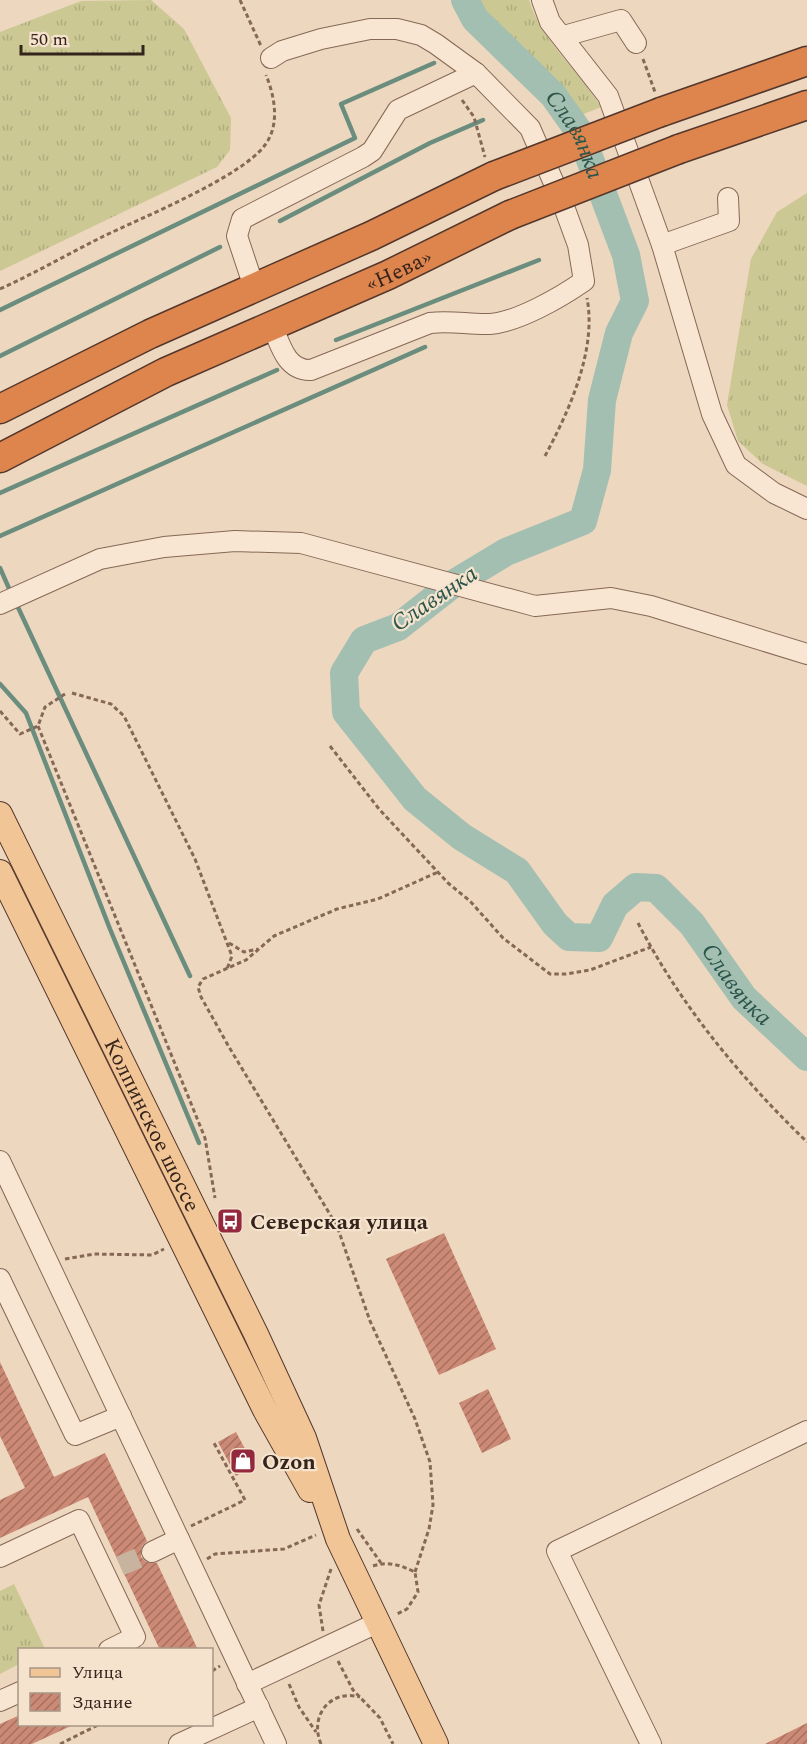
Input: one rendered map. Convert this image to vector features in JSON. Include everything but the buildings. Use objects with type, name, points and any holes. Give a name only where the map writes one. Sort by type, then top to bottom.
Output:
[{"type":"highway","name":"«Нева»","points":[[0,409],[150,334],[371,236],[490,167],[657,100],[807,61]]},
{"type":"highway","name":"«Нева»","points":[[0,458],[166,372],[388,275],[510,215],[679,149],[807,105]]},
{"type":"main road","name":"Колпинское шоссе","points":[[0,814],[256,1334],[303,1438],[339,1533],[343,1570],[378,1623],[436,1744]]},
{"type":"main road","name":"Колпинское шоссе","points":[[0,872],[265,1410],[339,1533]]},
{"type":"street","points":[[542,0],[550,22],[564,36],[608,96],[662,245],[712,414],[736,465],[774,493],[807,509]]},
{"type":"street","points":[[564,36],[621,20],[639,50]]},
{"type":"street","points":[[271,58],[282,51],[321,39],[370,29],[397,29],[421,35],[476,74],[530,128],[578,245],[584,281],[567,292],[509,319],[494,323],[445,321],[430,323],[311,370],[299,369],[289,362],[272,325]]},
{"type":"street","points":[[254,288],[237,236],[243,219],[363,157],[372,151],[398,110],[476,74]]},
{"type":"street","points":[[662,245],[729,221],[728,198]]},
{"type":"street","points":[[0,604],[100,560],[164,547],[235,541],[301,543],[535,606],[611,598],[651,606],[807,654]]},
{"type":"street","points":[[0,1161],[7,1193],[48,1262],[276,1744]]},
{"type":"street","points":[[0,1279],[75,1435],[121,1416]]},
{"type":"street","points":[[651,1744],[557,1551],[807,1431]]},
{"type":"street","points":[[0,1557],[79,1520],[112,1570],[135,1637],[113,1648]]},
{"type":"street","points":[[152,1552],[177,1536]]},
{"type":"street","points":[[247,1684],[378,1623]]},
{"type":"street","points":[[0,1701],[18,1693]]},
{"type":"street","points":[[179,1744],[259,1707]]},
{"type":"path","points":[[0,289],[207,186],[250,162],[266,144],[274,125],[274,102],[265,72],[271,58],[257,40],[240,0]]},
{"type":"path","points":[[639,50],[657,100]]},
{"type":"path","points":[[451,85],[474,117],[490,167]]},
{"type":"path","points":[[545,456],[564,416],[582,363],[589,326],[584,281]]},
{"type":"path","points":[[72,693],[111,704],[124,716],[154,782],[195,859],[228,942],[232,956],[227,969]]},
{"type":"path","points":[[65,694],[45,706],[38,726],[205,1138],[215,1198]]},
{"type":"path","points":[[0,711],[20,734],[38,726]]},
{"type":"path","points":[[330,746],[379,809],[448,883],[470,901],[503,938],[550,974],[590,970],[651,947]]},
{"type":"path","points":[[378,1623],[407,1609],[418,1592],[415,1572],[429,1529],[433,1505],[430,1462],[416,1419],[370,1321],[337,1226],[201,997],[198,987],[201,981],[246,960],[274,936],[337,909],[378,899],[438,872]]},
{"type":"path","points":[[638,922],[662,969],[708,1035],[807,1142]]},
{"type":"path","points":[[228,942],[244,952],[261,948]]},
{"type":"path","points":[[48,1262],[94,1254],[152,1255],[168,1248]]},
{"type":"path","points":[[177,1536],[245,1500],[214,1443]]},
{"type":"path","points":[[192,1567],[215,1554],[284,1549],[339,1533],[381,1563]]},
{"type":"path","points":[[393,1744],[380,1718],[353,1690],[320,1626],[319,1605],[324,1582],[343,1570],[381,1563],[398,1564],[415,1572]]},
{"type":"path","points":[[283,1667],[299,1707],[316,1732],[321,1744]]},
{"type":"path","points":[[316,1732],[317,1719],[327,1704],[351,1695],[362,1697]]},
{"type":"path","points":[[60,1744],[98,1726]]},
{"type":"green space","points":[[151,0],[184,29],[231,118],[230,150],[217,167],[0,271],[0,32],[81,1]]},
{"type":"green space","points":[[476,0],[529,0],[552,43],[601,107],[574,118],[558,92],[478,6]]},
{"type":"green space","points":[[807,193],[807,486],[763,464],[738,441],[727,405],[751,259],[777,212]]},
{"type":"green space","points":[[14,1584],[45,1648],[18,1648],[18,1665],[0,1674],[0,1591]]},
{"type":"waterway","name":"Славянка","points":[[465,0],[475,19],[553,95],[580,133],[626,255],[635,301],[619,333],[602,400],[597,470],[583,521],[506,552],[453,584],[398,627],[364,640],[344,673],[346,712],[415,799],[462,837],[517,871],[555,924],[569,937],[599,938],[615,905],[636,887],[656,888],[692,924],[744,998],[807,1057]]},
{"type":"waterway","points":[[0,310],[355,138],[341,104],[434,63]]},
{"type":"waterway","points":[[280,221],[430,143],[483,120]]},
{"type":"waterway","points":[[0,356],[220,247]]},
{"type":"waterway","points":[[336,340],[539,260]]},
{"type":"waterway","points":[[0,536],[425,347]]},
{"type":"waterway","points":[[0,493],[277,370]]},
{"type":"waterway","points":[[0,568],[11,593]]},
{"type":"waterway","points":[[16,603],[190,976]]},
{"type":"waterway","points":[[0,684],[26,713],[110,929],[199,1143]]},
{"type":"tunnel","points":[[120,1566],[152,1552]]},
{"type":"place","name":"Северская улица","points":[[230,1221]]},
{"type":"place","name":"Ozon","points":[[243,1461]]}]
